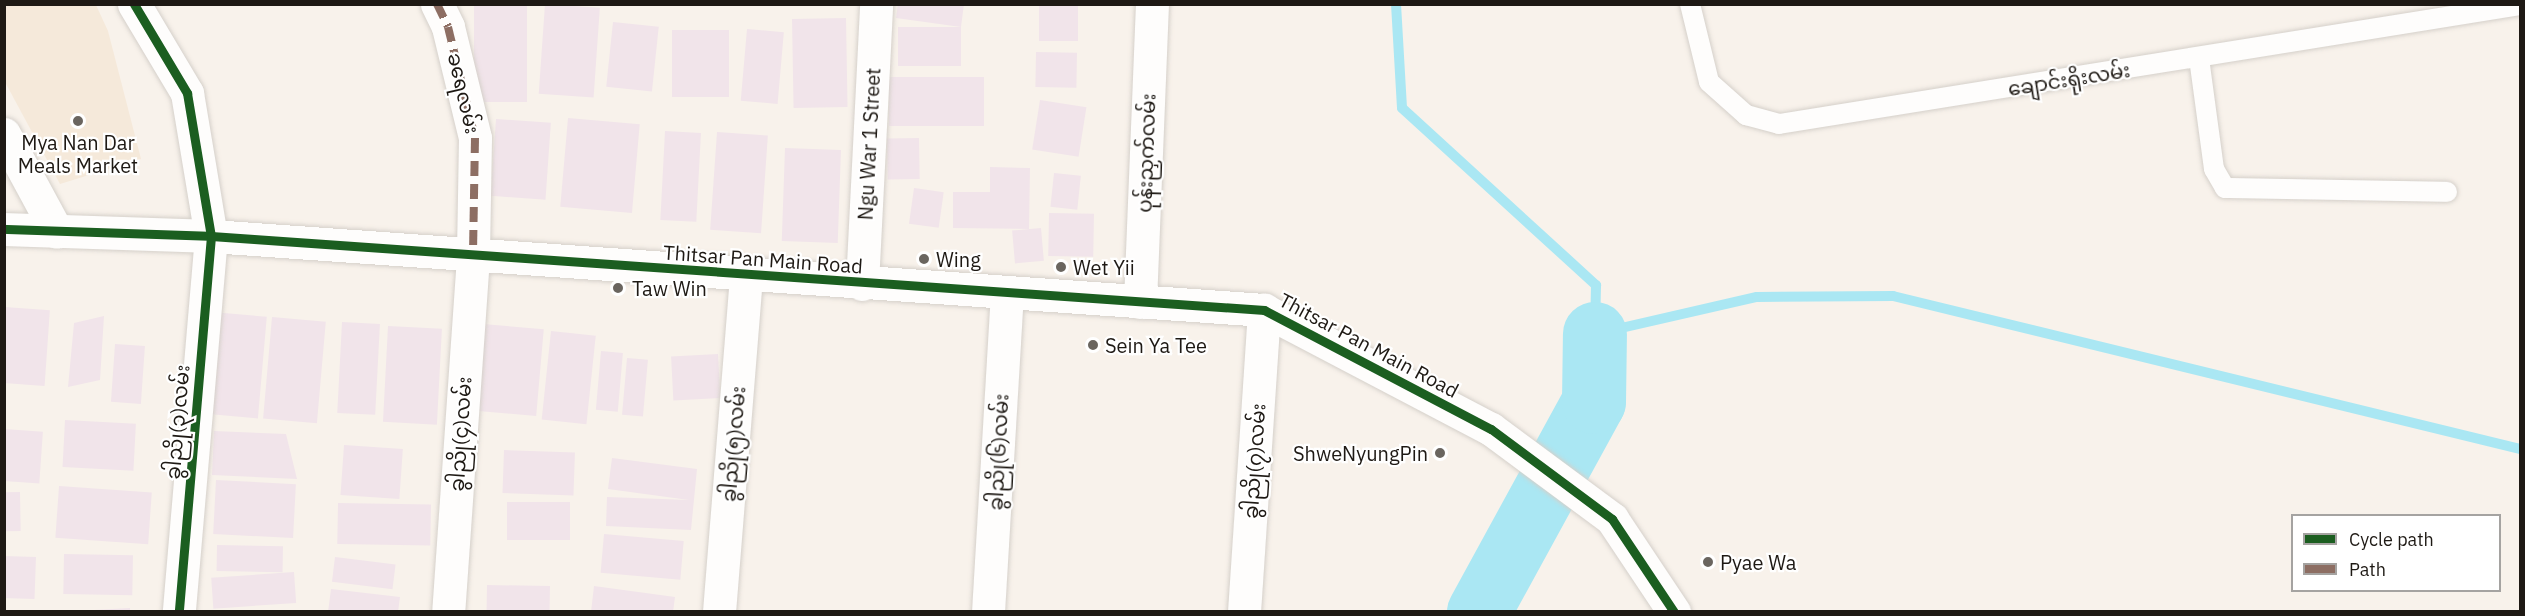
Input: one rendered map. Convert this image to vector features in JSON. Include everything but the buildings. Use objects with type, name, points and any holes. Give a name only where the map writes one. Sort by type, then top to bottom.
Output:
[{"type":"street","name":"ခွါညို(၃)လမ်း","points":[[134,4],[187,93],[211,236],[179,612]]},
{"type":"street","name":"ခရေလမ်း","points":[[437,4],[448,27],[475,138],[473,257]]},
{"type":"street","name":"Ngu War 1 Street","points":[[862,284],[876,4]]},
{"type":"street","name":"ပုန်းညှက်လမ်း","points":[[1140,302],[1152,4]]},
{"type":"street","points":[[4,134],[57,232]]},
{"type":"street","name":"Thitsar Pan Main Road","points":[[4,229],[211,236],[473,257],[1264,310],[1491,429],[1612,519],[1674,612]]},
{"type":"street","name":"ခွါညို(၄)လမ်း","points":[[448,612],[473,257]]},
{"type":"street","name":"ခွါညို(၅)လမ်း","points":[[719,612],[746,276]]},
{"type":"street","name":"ခွါညို(၆)လမ်း","points":[[988,612],[1008,293]]},
{"type":"street","name":"ခွါညို(၇)လမ်း","points":[[1244,612],[1264,310]]},
{"type":"lane","name":"ချောင်းရိုးလမ်း","points":[[1690,4],[1709,82],[1746,115],[1779,124],[2510,7]]},
{"type":"lane","points":[[2199,58],[2214,169],[2225,188],[2447,192]]},
{"type":"shaded area","name":"Mya Nan Dar Meals Market","points":[[4,5],[96,5],[108,31],[141,159],[60,184],[5,82]]},
{"type":"waterway","points":[[1396,4],[1402,108],[1596,285],[1595,334],[1757,297],[1893,296],[2520,449]]},
{"type":"waterway","points":[[1479,612],[1594,402],[1595,334]]},
{"type":"marked path","points":[[437,4],[448,27],[475,138],[473,257]]},
{"type":"cycle path","points":[[134,4],[187,93],[211,236],[179,612]]},
{"type":"cycle path","points":[[4,229],[211,236],[1264,310],[1491,429],[1612,519],[1674,612]]},
{"type":"place","name":"Mya Nan Dar Meals Market","points":[[78,121]]},
{"type":"place","name":"Wing","points":[[924,259]]},
{"type":"place","name":"Wet Yii","points":[[1061,267]]},
{"type":"place","name":"Taw Win","points":[[618,288]]},
{"type":"place","name":"Sein Ya Tee","points":[[1093,345]]},
{"type":"place","name":"ShweNyungPin","points":[[1440,453]]},
{"type":"place","name":"Pyae Wa","points":[[1708,562]]}]
